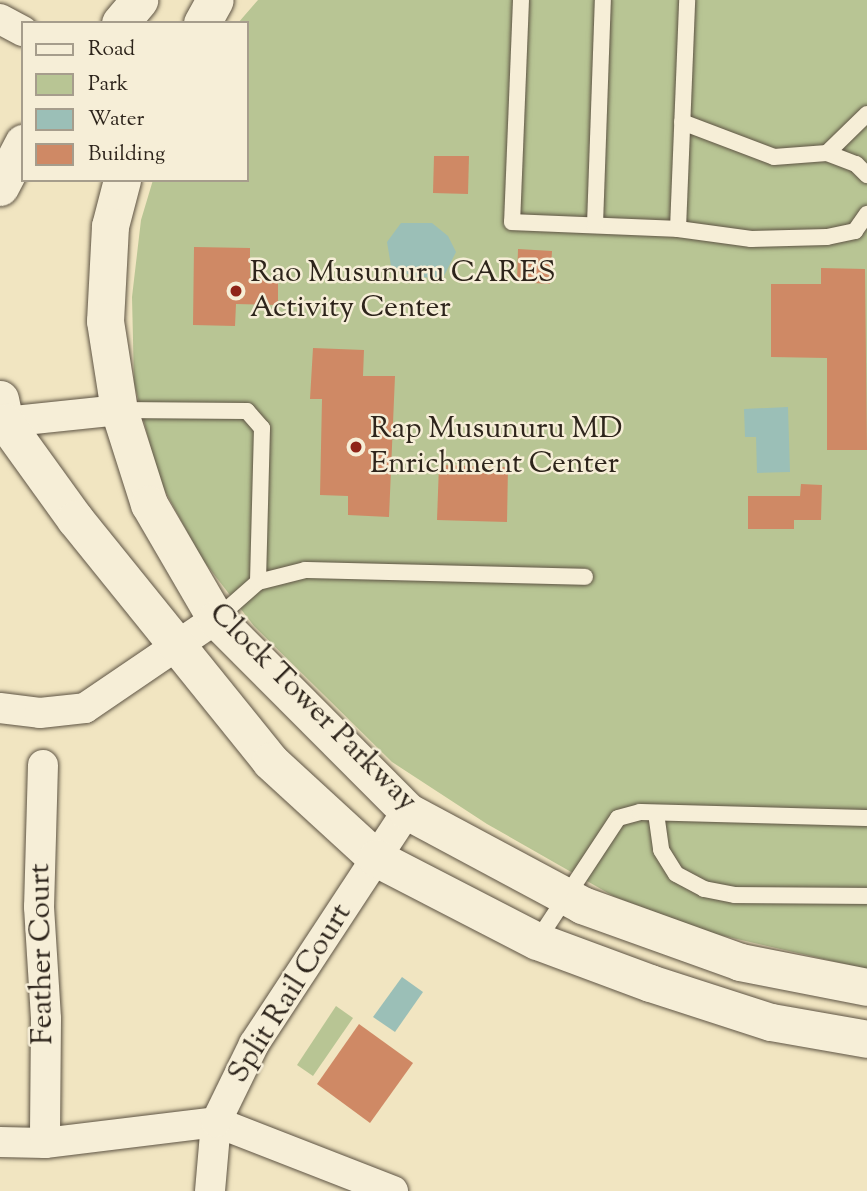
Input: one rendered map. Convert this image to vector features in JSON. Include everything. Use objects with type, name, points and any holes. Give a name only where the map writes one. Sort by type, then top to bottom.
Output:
[{"type":"street","points":[[122,21],[139,0]]},
{"type":"street","points":[[203,21],[215,0]]},
{"type":"street","points":[[0,187],[21,147]]},
{"type":"street","name":"Clock Tower Parkway","points":[[121,182],[110,226],[106,321],[119,410],[149,504],[216,619],[407,811],[566,897],[740,962],[867,987]]},
{"type":"street","points":[[3,411],[119,410]]},
{"type":"street","name":"Clock Tower Parkway","points":[[3,411],[177,645],[271,761],[376,858],[537,941],[771,1022],[867,1040]]},
{"type":"street","points":[[0,708],[40,713],[85,708],[216,619]]},
{"type":"street","name":"Feather Court","points":[[43,765],[39,907],[46,1019],[46,1143]]},
{"type":"street","name":"Split Rail Court","points":[[210,1191],[216,1122],[254,1044],[407,811]]},
{"type":"street","points":[[0,1142],[46,1143],[216,1122],[393,1191]]},
{"type":"lane","points":[[521,0],[512,222],[678,229],[751,239],[827,237],[855,230],[867,214]]},
{"type":"lane","points":[[595,225],[603,0]]},
{"type":"lane","points":[[678,229],[687,0]]},
{"type":"lane","points":[[827,153],[867,114]]},
{"type":"lane","points":[[682,122],[774,157],[827,153],[856,164],[867,175]]},
{"type":"lane","points":[[119,410],[247,411],[262,428],[258,582]]},
{"type":"lane","points":[[216,619],[258,582],[305,570],[584,577]]},
{"type":"lane","points":[[656,813],[661,850],[676,874],[704,889],[735,895],[867,896]]},
{"type":"lane","points":[[537,941],[618,818],[656,813],[867,818]]},
{"type":"green space","points":[[258,0],[867,0],[867,969],[711,933],[615,897],[487,824],[392,762],[254,626],[202,559],[159,480],[134,383],[132,297],[141,220],[152,182],[248,182],[248,21],[240,21]]},
{"type":"green space","points":[[336,1006],[353,1018],[313,1076],[297,1065]]},
{"type":"water","points":[[401,223],[432,223],[448,236],[456,252],[443,278],[414,277],[391,266],[387,242]]},
{"type":"water","points":[[788,407],[790,472],[757,473],[756,437],[745,437],[744,409]]},
{"type":"water","points":[[402,977],[423,992],[395,1032],[373,1017]]},
{"type":"building","points":[[434,156],[469,156],[468,194],[433,193]]},
{"type":"building","name":"Rao Musunuru CARES Activity Center","points":[[194,247],[250,248],[250,277],[278,278],[278,305],[236,304],[235,326],[193,325]]},
{"type":"building","points":[[518,249],[552,251],[550,284],[517,282]]},
{"type":"building","points":[[821,268],[865,269],[867,450],[827,450],[827,358],[771,357],[771,284],[821,284]]},
{"type":"building","name":"Rap Musunuru MD Enrichment Center","points":[[313,348],[364,350],[363,376],[395,376],[389,517],[348,515],[348,496],[320,495],[322,399],[310,399]]},
{"type":"building","points":[[439,465],[508,467],[507,522],[437,520]]},
{"type":"building","points":[[801,484],[822,485],[821,520],[794,520],[794,529],[748,529],[748,496],[800,496]]},
{"type":"building","points":[[359,1024],[413,1063],[370,1123],[317,1084]]},
{"type":"place","name":"Rao Musunuru CARES Activity Center","points":[[236,291]]},
{"type":"place","name":"Rap Musunuru MD Enrichment Center","points":[[356,447]]}]
